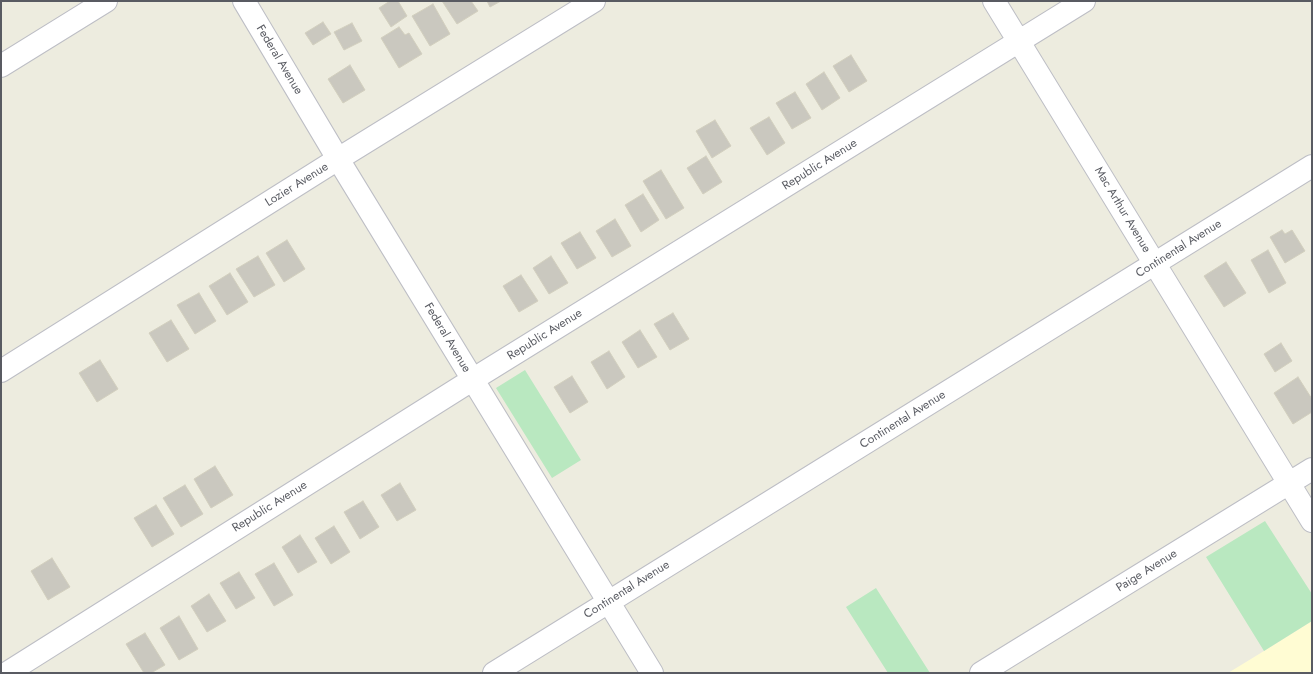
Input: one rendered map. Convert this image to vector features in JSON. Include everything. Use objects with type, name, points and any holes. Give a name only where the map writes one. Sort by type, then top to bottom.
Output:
[{"type":"street","points":[[1,66],[106,1]]},
{"type":"street","name":"Federal Avenue","points":[[244,1],[472,380],[652,673]]},
{"type":"street","name":"Lozier Avenue","points":[[1,372],[338,159],[594,1]]},
{"type":"street","name":"Mac Arthur Avenue","points":[[994,1],[1312,521]]},
{"type":"street","name":"Republic Avenue","points":[[7,673],[472,380],[1084,1]]},
{"type":"street","name":"Continental Avenue","points":[[494,673],[1312,166]]},
{"type":"street","name":"Paige Avenue","points":[[981,673],[1312,469]]},
{"type":"shaded area","points":[[1312,621],[1312,673],[1228,673],[1264,651]]},
{"type":"green space","points":[[525,370],[581,460],[552,478],[496,388]]},
{"type":"green space","points":[[1265,521],[1312,594],[1312,621],[1264,651],[1206,557]]},
{"type":"green space","points":[[876,588],[930,673],[888,673],[846,607]]},
{"type":"building","points":[[390,1],[398,1],[407,16],[391,27],[379,8]]},
{"type":"building","points":[[442,1],[471,1],[478,11],[457,24]]},
{"type":"building","points":[[487,1],[501,1],[490,7]]},
{"type":"building","points":[[433,4],[450,34],[430,46],[412,16]]},
{"type":"building","points":[[323,22],[331,34],[313,45],[305,33]]},
{"type":"building","points":[[352,23],[362,41],[344,50],[334,32]]},
{"type":"building","points":[[399,27],[405,35],[409,33],[422,54],[399,68],[381,38]]},
{"type":"building","points":[[851,55],[867,81],[849,92],[833,66]]},
{"type":"building","points":[[350,65],[365,90],[343,103],[328,79]]},
{"type":"building","points":[[824,72],[840,98],[822,110],[806,84]]},
{"type":"building","points":[[795,92],[811,118],[792,129],[776,103]]},
{"type":"building","points":[[769,117],[785,143],[767,155],[750,128]]},
{"type":"building","points":[[715,120],[731,146],[712,158],[696,131]]},
{"type":"building","points":[[706,156],[722,182],[703,194],[687,168]]},
{"type":"building","points":[[661,170],[684,208],[666,219],[643,181]]},
{"type":"building","points":[[643,194],[659,220],[641,232],[625,205]]},
{"type":"building","points":[[615,219],[631,246],[612,257],[596,231]]},
{"type":"building","points":[[1282,230],[1285,234],[1292,230],[1305,251],[1285,263],[1270,237]]},
{"type":"building","points":[[580,232],[596,258],[577,269],[561,243]]},
{"type":"building","points":[[287,240],[305,269],[284,282],[266,253]]},
{"type":"building","points":[[1268,250],[1286,283],[1269,293],[1251,260]]},
{"type":"building","points":[[258,256],[275,285],[254,297],[236,269]]},
{"type":"building","points":[[551,256],[568,283],[549,294],[533,268]]},
{"type":"building","points":[[1226,262],[1246,293],[1224,307],[1204,276]]},
{"type":"building","points":[[230,273],[248,302],[227,315],[209,286]]},
{"type":"building","points":[[521,275],[538,301],[519,312],[503,286]]},
{"type":"building","points":[[199,293],[216,321],[195,334],[177,305]]},
{"type":"building","points":[[673,313],[689,339],[670,350],[654,324]]},
{"type":"building","points":[[171,320],[189,349],[167,362],[149,333]]},
{"type":"building","points":[[640,330],[657,357],[638,368],[622,342]]},
{"type":"building","points":[[1281,343],[1292,361],[1275,372],[1264,354]]},
{"type":"building","points":[[609,351],[625,377],[607,389],[591,362]]},
{"type":"building","points":[[100,360],[118,389],[97,402],[79,373]]},
{"type":"building","points":[[572,376],[588,402],[570,413],[554,387]]},
{"type":"building","points":[[1298,377],[1312,399],[1312,412],[1293,424],[1274,393]]},
{"type":"building","points":[[215,466],[233,495],[211,508],[194,479]]},
{"type":"building","points":[[400,483],[416,510],[397,521],[381,495]]},
{"type":"building","points":[[185,485],[203,514],[181,527],[163,498]]},
{"type":"building","points":[[363,501],[379,527],[360,539],[344,512]]},
{"type":"building","points":[[156,505],[174,534],[152,547],[134,518]]},
{"type":"building","points":[[334,526],[350,552],[331,564],[315,538]]},
{"type":"building","points":[[300,535],[317,562],[298,573],[282,547]]},
{"type":"building","points":[[52,558],[70,587],[48,600],[31,571]]},
{"type":"building","points":[[274,563],[293,595],[274,606],[255,574]]},
{"type":"building","points":[[239,572],[255,598],[236,609],[220,583]]},
{"type":"building","points":[[209,594],[226,621],[207,632],[191,606]]},
{"type":"building","points":[[179,616],[198,649],[179,660],[160,628]]},
{"type":"building","points":[[145,633],[165,665],[151,673],[144,673],[126,644]]}]
